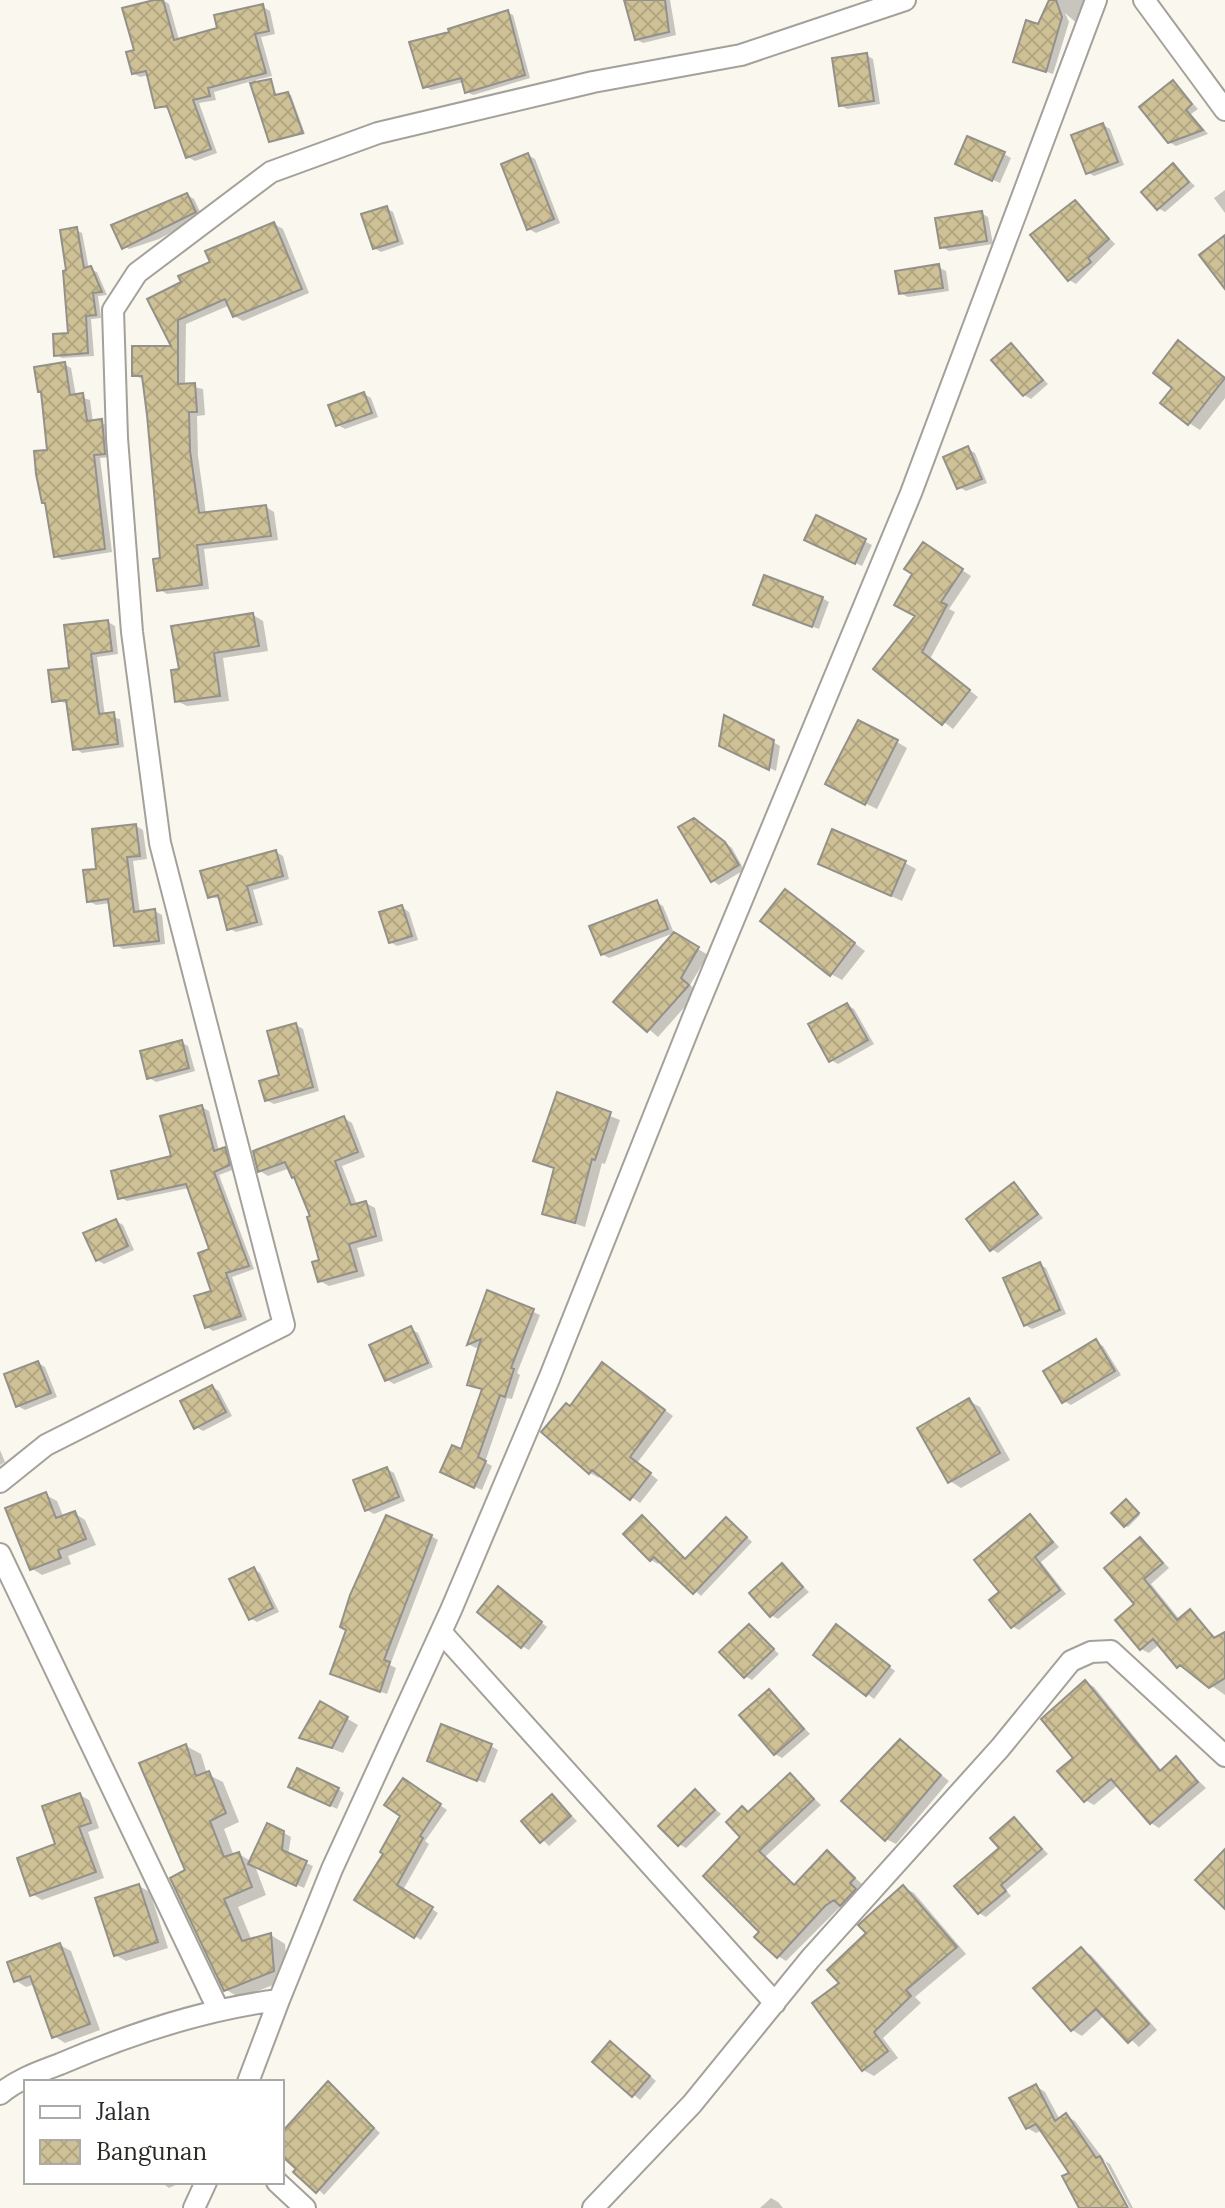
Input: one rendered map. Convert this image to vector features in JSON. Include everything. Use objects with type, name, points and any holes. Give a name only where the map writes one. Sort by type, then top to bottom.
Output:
[{"type":"street","points":[[249,2080],[332,1869],[441,1632],[549,1379],[692,1020],[911,493],[1096,0]]},
{"type":"street","points":[[1144,0],[1225,110]]},
{"type":"street","points":[[0,1482],[46,1445],[284,1325],[160,843],[132,632],[117,438],[113,310],[124,288],[149,263],[271,172],[378,133],[593,82],[741,55],[900,1]]},
{"type":"street","points":[[0,1554],[218,2009]]},
{"type":"street","points":[[441,1632],[775,2003]]},
{"type":"street","points":[[593,2208],[692,2104],[775,2003],[1000,1748],[1071,1661],[1091,1652],[1111,1651],[1225,1756]]},
{"type":"street","points":[[0,2094],[12,2084],[87,2052],[218,2009],[279,2000]]},
{"type":"street","points":[[194,2208],[205,2184]]},
{"type":"street","points":[[279,2184],[305,2208]]},
{"type":"building","points":[[163,0],[174,40],[217,28],[214,15],[263,4],[269,31],[255,34],[266,73],[208,88],[210,96],[193,100],[211,149],[186,158],[167,106],[155,108],[146,71],[132,74],[126,52],[134,50],[122,8]]},
{"type":"building","points":[[624,0],[665,0],[669,32],[635,40]]},
{"type":"building","points":[[1049,0],[1056,0],[1062,17],[1046,72],[1013,62],[1026,20],[1038,24]]},
{"type":"building","points":[[508,10],[525,75],[465,93],[461,78],[423,88],[409,42],[449,32],[448,29]]},
{"type":"building","points":[[867,53],[874,101],[839,106],[832,58]]},
{"type":"building","points":[[271,79],[275,95],[288,92],[303,133],[269,142],[250,83]]},
{"type":"building","points":[[1173,80],[1192,104],[1186,110],[1203,130],[1168,143],[1139,107]]},
{"type":"building","points":[[1103,123],[1118,162],[1086,174],[1071,135]]},
{"type":"building","points":[[967,136],[1005,152],[992,181],[955,164]]},
{"type":"building","points":[[528,153],[554,219],[527,230],[501,164]]},
{"type":"building","points":[[1173,163],[1189,182],[1157,210],[1141,192]]},
{"type":"building","points":[[187,193],[196,212],[122,249],[111,225]]},
{"type":"building","points":[[1075,200],[1109,239],[1088,258],[1091,262],[1068,281],[1030,235]]},
{"type":"building","points":[[387,206],[398,241],[373,249],[361,214]]},
{"type":"building","points":[[982,211],[987,241],[940,248],[935,218]]},
{"type":"building","points":[[274,222],[302,289],[233,317],[225,299],[178,320],[178,384],[195,383],[197,412],[189,412],[190,451],[199,513],[266,505],[271,536],[197,545],[202,585],[157,591],[153,559],[160,558],[147,415],[142,376],[132,376],[132,346],[171,346],[147,299],[181,282],[178,276],[210,262],[205,251]]},
{"type":"building","points":[[77,227],[84,268],[91,266],[102,292],[93,293],[96,315],[86,316],[88,353],[54,356],[53,334],[68,333],[63,271],[66,270],[60,230]]},
{"type":"building","points":[[1225,235],[1225,289],[1199,255]]},
{"type":"building","points":[[939,264],[943,288],[899,294],[895,271]]},
{"type":"building","points":[[1178,340],[1225,378],[1188,425],[1160,403],[1172,388],[1153,373]]},
{"type":"building","points":[[1011,343],[1043,380],[1023,396],[991,360]]},
{"type":"building","points":[[65,362],[70,395],[83,393],[87,421],[102,419],[105,454],[94,455],[105,549],[54,557],[45,503],[42,503],[36,474],[34,451],[47,450],[41,392],[38,392],[34,367]]},
{"type":"building","points":[[364,392],[372,413],[336,426],[328,405]]},
{"type":"building","points":[[968,446],[982,479],[957,489],[943,457]]},
{"type":"building","points":[[816,515],[866,539],[855,564],[804,540]]},
{"type":"building","points":[[923,542],[963,569],[941,602],[947,605],[922,652],[970,690],[942,725],[873,669],[915,616],[894,605],[912,574],[904,569]]},
{"type":"building","points":[[764,575],[823,597],[812,627],[753,605]]},
{"type":"building","points":[[253,613],[259,646],[214,653],[220,696],[175,702],[171,670],[179,669],[171,626]]},
{"type":"building","points":[[108,620],[112,651],[91,654],[99,714],[114,712],[118,744],[73,750],[66,700],[52,702],[48,670],[69,668],[64,625]]},
{"type":"building","points":[[724,715],[774,740],[769,770],[719,746]]},
{"type":"building","points":[[858,720],[898,740],[865,805],[825,784]]},
{"type":"building","points":[[694,818],[725,842],[739,865],[711,882],[678,827]]},
{"type":"building","points":[[136,824],[140,856],[127,857],[134,912],[155,909],[159,941],[114,946],[108,899],[87,902],[83,870],[96,869],[92,829]]},
{"type":"building","points":[[832,829],[906,861],[891,896],[818,864]]},
{"type":"building","points":[[276,850],[283,876],[247,886],[257,922],[227,930],[218,895],[208,898],[200,871]]},
{"type":"building","points":[[785,889],[855,943],[830,976],[760,921]]},
{"type":"building","points":[[657,900],[668,929],[601,955],[589,926]]},
{"type":"building","points":[[402,905],[412,936],[389,943],[379,912]]},
{"type":"building","points":[[674,932],[699,947],[681,978],[689,985],[647,1032],[613,1002]]},
{"type":"building","points":[[847,1003],[868,1040],[829,1062],[808,1024]]},
{"type":"building","points":[[296,1023],[313,1087],[265,1101],[259,1081],[279,1075],[267,1031]]},
{"type":"building","points":[[182,1040],[189,1068],[147,1079],[140,1051]]},
{"type":"building","points":[[557,1092],[611,1112],[595,1160],[592,1159],[575,1223],[542,1214],[554,1168],[533,1161]]},
{"type":"building","points":[[202,1105],[214,1151],[225,1147],[230,1165],[214,1172],[249,1266],[226,1273],[241,1316],[205,1328],[194,1296],[211,1291],[198,1253],[209,1249],[186,1184],[118,1199],[111,1171],[171,1156],[160,1116]]},
{"type":"building","points":[[344,1116],[358,1152],[335,1161],[351,1205],[366,1201],[376,1236],[349,1244],[357,1271],[318,1282],[312,1262],[319,1260],[307,1217],[310,1216],[294,1177],[285,1162],[258,1172],[253,1151]]},
{"type":"building","points":[[1014,1182],[1038,1214],[990,1251],[966,1219]]},
{"type":"building","points":[[116,1219],[128,1246],[96,1261],[83,1233]]},
{"type":"building","points":[[1040,1262],[1060,1310],[1024,1326],[1003,1278]]},
{"type":"building","points":[[487,1290],[534,1309],[511,1368],[514,1369],[505,1397],[500,1395],[478,1457],[486,1461],[474,1488],[440,1472],[452,1445],[461,1449],[482,1389],[467,1385],[481,1339],[467,1345]]},
{"type":"building","points":[[411,1326],[428,1363],[385,1381],[369,1345]]},
{"type":"building","points":[[1096,1339],[1115,1371],[1062,1403],[1043,1371]]},
{"type":"building","points":[[38,1361],[51,1393],[16,1407],[4,1374]]},
{"type":"building","points":[[602,1362],[665,1410],[630,1457],[651,1473],[630,1500],[592,1470],[589,1474],[541,1432],[566,1403],[570,1406]]},
{"type":"building","points":[[212,1385],[226,1412],[194,1429],[180,1401]]},
{"type":"building","points":[[969,1398],[1000,1453],[948,1483],[917,1428]]},
{"type":"building","points":[[387,1467],[399,1497],[365,1511],[353,1480]]},
{"type":"building","points":[[46,1492],[56,1518],[75,1511],[86,1539],[58,1550],[61,1558],[30,1570],[5,1508]]},
{"type":"building","points":[[1126,1499],[1139,1513],[1124,1527],[1111,1513]]},
{"type":"building","points":[[1030,1514],[1053,1542],[1035,1557],[1060,1590],[1011,1628],[989,1600],[999,1592],[974,1560]]},
{"type":"building","points":[[386,1515],[432,1535],[384,1660],[390,1662],[380,1692],[330,1674],[346,1630],[340,1627],[350,1595]]},
{"type":"building","points":[[642,1515],[685,1559],[726,1517],[747,1537],[693,1594],[654,1557],[650,1561],[623,1534]]},
{"type":"building","points":[[1140,1537],[1163,1563],[1144,1579],[1177,1620],[1190,1609],[1214,1638],[1225,1632],[1225,1678],[1209,1688],[1180,1665],[1177,1668],[1153,1639],[1140,1650],[1115,1620],[1134,1604],[1104,1568]]},
{"type":"building","points":[[782,1563],[803,1587],[770,1617],[749,1593]]},
{"type":"building","points":[[254,1567],[273,1608],[249,1620],[229,1579]]},
{"type":"building","points":[[498,1586],[542,1622],[521,1648],[477,1612]]},
{"type":"building","points":[[749,1624],[774,1649],[744,1678],[719,1652]]},
{"type":"building","points":[[836,1624],[890,1666],[866,1696],[813,1655]]},
{"type":"building","points":[[1085,1680],[1160,1771],[1176,1756],[1198,1782],[1150,1824],[1111,1779],[1084,1802],[1057,1771],[1073,1758],[1041,1719]]},
{"type":"building","points":[[769,1689],[804,1729],[774,1755],[739,1715]]},
{"type":"building","points":[[320,1701],[348,1717],[332,1748],[299,1738]]},
{"type":"building","points":[[441,1724],[492,1744],[477,1781],[427,1761]]},
{"type":"building","points":[[900,1739],[941,1775],[885,1841],[841,1801]]},
{"type":"building","points":[[186,1744],[196,1776],[209,1771],[226,1813],[210,1821],[224,1857],[239,1852],[252,1887],[224,1899],[242,1941],[271,1933],[274,1971],[224,1991],[170,1878],[185,1870],[139,1763]]},
{"type":"building","points":[[297,1768],[339,1788],[330,1806],[288,1787]]},
{"type":"building","points":[[790,1773],[814,1799],[759,1851],[794,1885],[827,1850],[855,1878],[850,1883],[856,1889],[840,1906],[834,1900],[825,1906],[777,1958],[754,1937],[759,1932],[703,1876],[740,1837],[726,1822],[742,1806],[748,1812]]},
{"type":"building","points":[[403,1778],[441,1804],[420,1836],[423,1838],[397,1885],[433,1907],[414,1938],[354,1900],[383,1854],[380,1852],[400,1816],[384,1805]]},
{"type":"building","points":[[695,1789],[715,1810],[678,1846],[658,1826]]},
{"type":"building","points":[[80,1793],[91,1823],[79,1827],[96,1872],[30,1896],[17,1858],[55,1844],[42,1806]]},
{"type":"building","points":[[552,1794],[571,1816],[540,1843],[521,1821]]},
{"type":"building","points":[[1014,1817],[1042,1849],[1001,1885],[1006,1891],[978,1914],[954,1886],[999,1848],[990,1838]]},
{"type":"building","points":[[267,1823],[284,1831],[282,1850],[307,1861],[296,1886],[248,1864]]},
{"type":"building","points":[[1225,1849],[1225,1909],[1195,1880]]},
{"type":"building","points":[[139,1884],[158,1942],[114,1956],[95,1898]]},
{"type":"building","points":[[903,1885],[957,1947],[906,1990],[911,1996],[874,2032],[888,2051],[862,2071],[812,2003],[839,1983],[827,1970],[866,1933],[858,1925]]},
{"type":"building","points":[[60,1943],[90,2024],[52,2038],[30,1976],[14,1982],[7,1962]]},
{"type":"building","points":[[1081,1947],[1149,2024],[1128,2043],[1096,2009],[1071,2031],[1033,1988]]},
{"type":"building","points":[[610,2041],[650,2076],[632,2097],[592,2062]]},
{"type":"building","points":[[328,2081],[374,2128],[316,2193],[293,2172],[296,2169],[284,2158],[284,2130]]},
{"type":"building","points":[[1036,2084],[1055,2121],[1066,2113],[1096,2158],[1100,2156],[1128,2208],[1079,2208],[1062,2176],[1069,2173],[1036,2124],[1026,2129],[1009,2098]]}]
